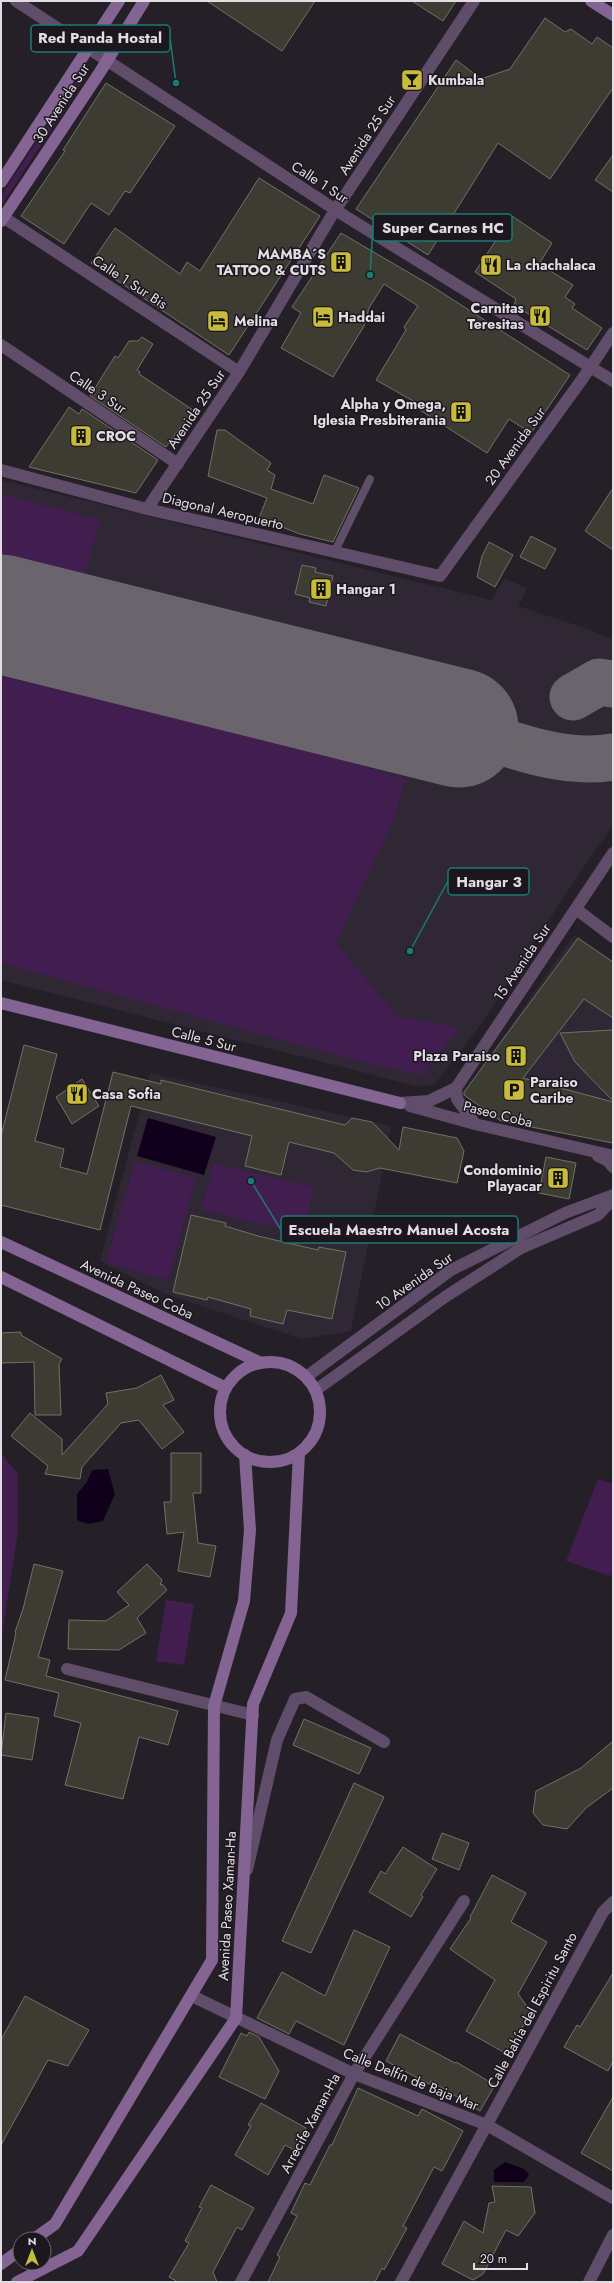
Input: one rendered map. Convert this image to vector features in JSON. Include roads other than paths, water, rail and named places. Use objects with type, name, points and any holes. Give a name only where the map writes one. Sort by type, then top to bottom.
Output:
[{"type":"main road","name":"30 Avenida Sur","points":[[1,182],[119,1]]},
{"type":"main road","name":"30 Avenida Sur","points":[[2,219],[144,1]]},
{"type":"main road","points":[[591,1],[613,15]]},
{"type":"main road","name":"Calle 5 Sur","points":[[1,1004],[400,1103]]},
{"type":"main road","name":"Avenida Paseo Coba","points":[[1,1242],[260,1363]]},
{"type":"main road","points":[[1,1277],[226,1388]]},
{"type":"main road","points":[[260,1363],[282,1364],[293,1367],[306,1377],[316,1390],[320,1404],[320,1418],[317,1432],[309,1444],[299,1453],[286,1460],[272,1462],[258,1461],[245,1456],[230,1442],[221,1423],[220,1411],[226,1388],[235,1376],[247,1368],[260,1363]]},
{"type":"main road","name":"Avenida Paseo Xaman-Ha","points":[[236,2018],[253,1704],[291,1613],[299,1453]]},
{"type":"main road","name":"Avenida Paseo Xaman-Ha","points":[[45,2231],[55,2224],[192,1996],[212,1960],[214,1706],[244,1601],[250,1530],[245,1456]]},
{"type":"main road","points":[[16,2282],[78,2251],[236,2018]]},
{"type":"main road","points":[[1,2264],[12,2256]]},
{"type":"street","name":"Calle 1 Sur","points":[[16,1],[336,210],[613,381]]},
{"type":"street","name":"Avenida 25 Sur","points":[[147,509],[239,372],[336,210],[474,1]]},
{"type":"street","name":"Calle 1 Sur Bis","points":[[2,219],[239,372]]},
{"type":"street","name":"20 Avenida Sur","points":[[440,576],[590,368],[613,332]]},
{"type":"street","name":"Calle 3 Sur","points":[[1,345],[178,464]]},
{"type":"street","name":"Diagonal Aeropuerto","points":[[1,470],[147,509],[440,576]]},
{"type":"street","name":"15 Avenida Sur","points":[[400,1103],[429,1102],[456,1088],[613,853]]},
{"type":"street","points":[[576,909],[613,938]]},
{"type":"street","points":[[456,1088],[457,1099],[475,1124]]},
{"type":"street","name":"Paseo Coba","points":[[400,1103],[475,1124],[590,1152],[613,1156]]},
{"type":"street","name":"Paseo Coba","points":[[590,1152],[608,1161],[613,1167]]},
{"type":"street","name":"10 Avenida Sur","points":[[306,1377],[452,1270],[565,1213],[613,1195]]},
{"type":"street","points":[[316,1390],[452,1293],[521,1248],[598,1215],[613,1199]]},
{"type":"street","points":[[67,1668],[252,1715]]},
{"type":"street","points":[[243,1889],[277,1740],[295,1699],[306,1697],[384,1742]]},
{"type":"street","name":"Arrecife Xaman-Ha","points":[[241,2282],[354,2074],[464,1901]]},
{"type":"street","name":"Calle Bahía del Espiritu Santo","points":[[401,2282],[603,1912],[613,1902]]},
{"type":"street","name":"Calle Delfín de Baja Mar","points":[[192,1996],[354,2074],[487,2125],[613,2198]]},
{"type":"street","points":[[589,2282],[613,2235]]},
{"type":"lane","points":[[335,551],[370,479]]},
{"type":"place","name":"Kumbala","points":[[412,80]]},
{"type":"place","name":"Red Panda Hostal","points":[[176,83]]},
{"type":"place","name":"MAMBA´S TATTOO & CUTS","points":[[341,262]]},
{"type":"place","name":"La chachalaca","points":[[491,265]]},
{"type":"place","name":"Super Carnes HC","points":[[370,275]]},
{"type":"place","name":"Carnitas Teresitas","points":[[540,316]]},
{"type":"place","name":"Haddai","points":[[323,317]]},
{"type":"place","name":"Melina","points":[[218,321]]},
{"type":"place","name":"Alpha y Omega, Iglesia Presbiterania","points":[[461,412]]},
{"type":"place","name":"CROC","points":[[81,436]]},
{"type":"place","name":"Hangar 1","points":[[321,589]]},
{"type":"place","name":"Hangar 3","points":[[410,951]]},
{"type":"place","name":"Plaza Paraiso","points":[[516,1056]]},
{"type":"place","name":"Paraiso Caribe","points":[[514,1090]]},
{"type":"place","name":"Casa Sofia","points":[[77,1094]]},
{"type":"place","name":"Condominio Playacar","points":[[558,1178]]},
{"type":"place","name":"Escuela Maestro Manuel Acosta","points":[[251,1181]]}]
